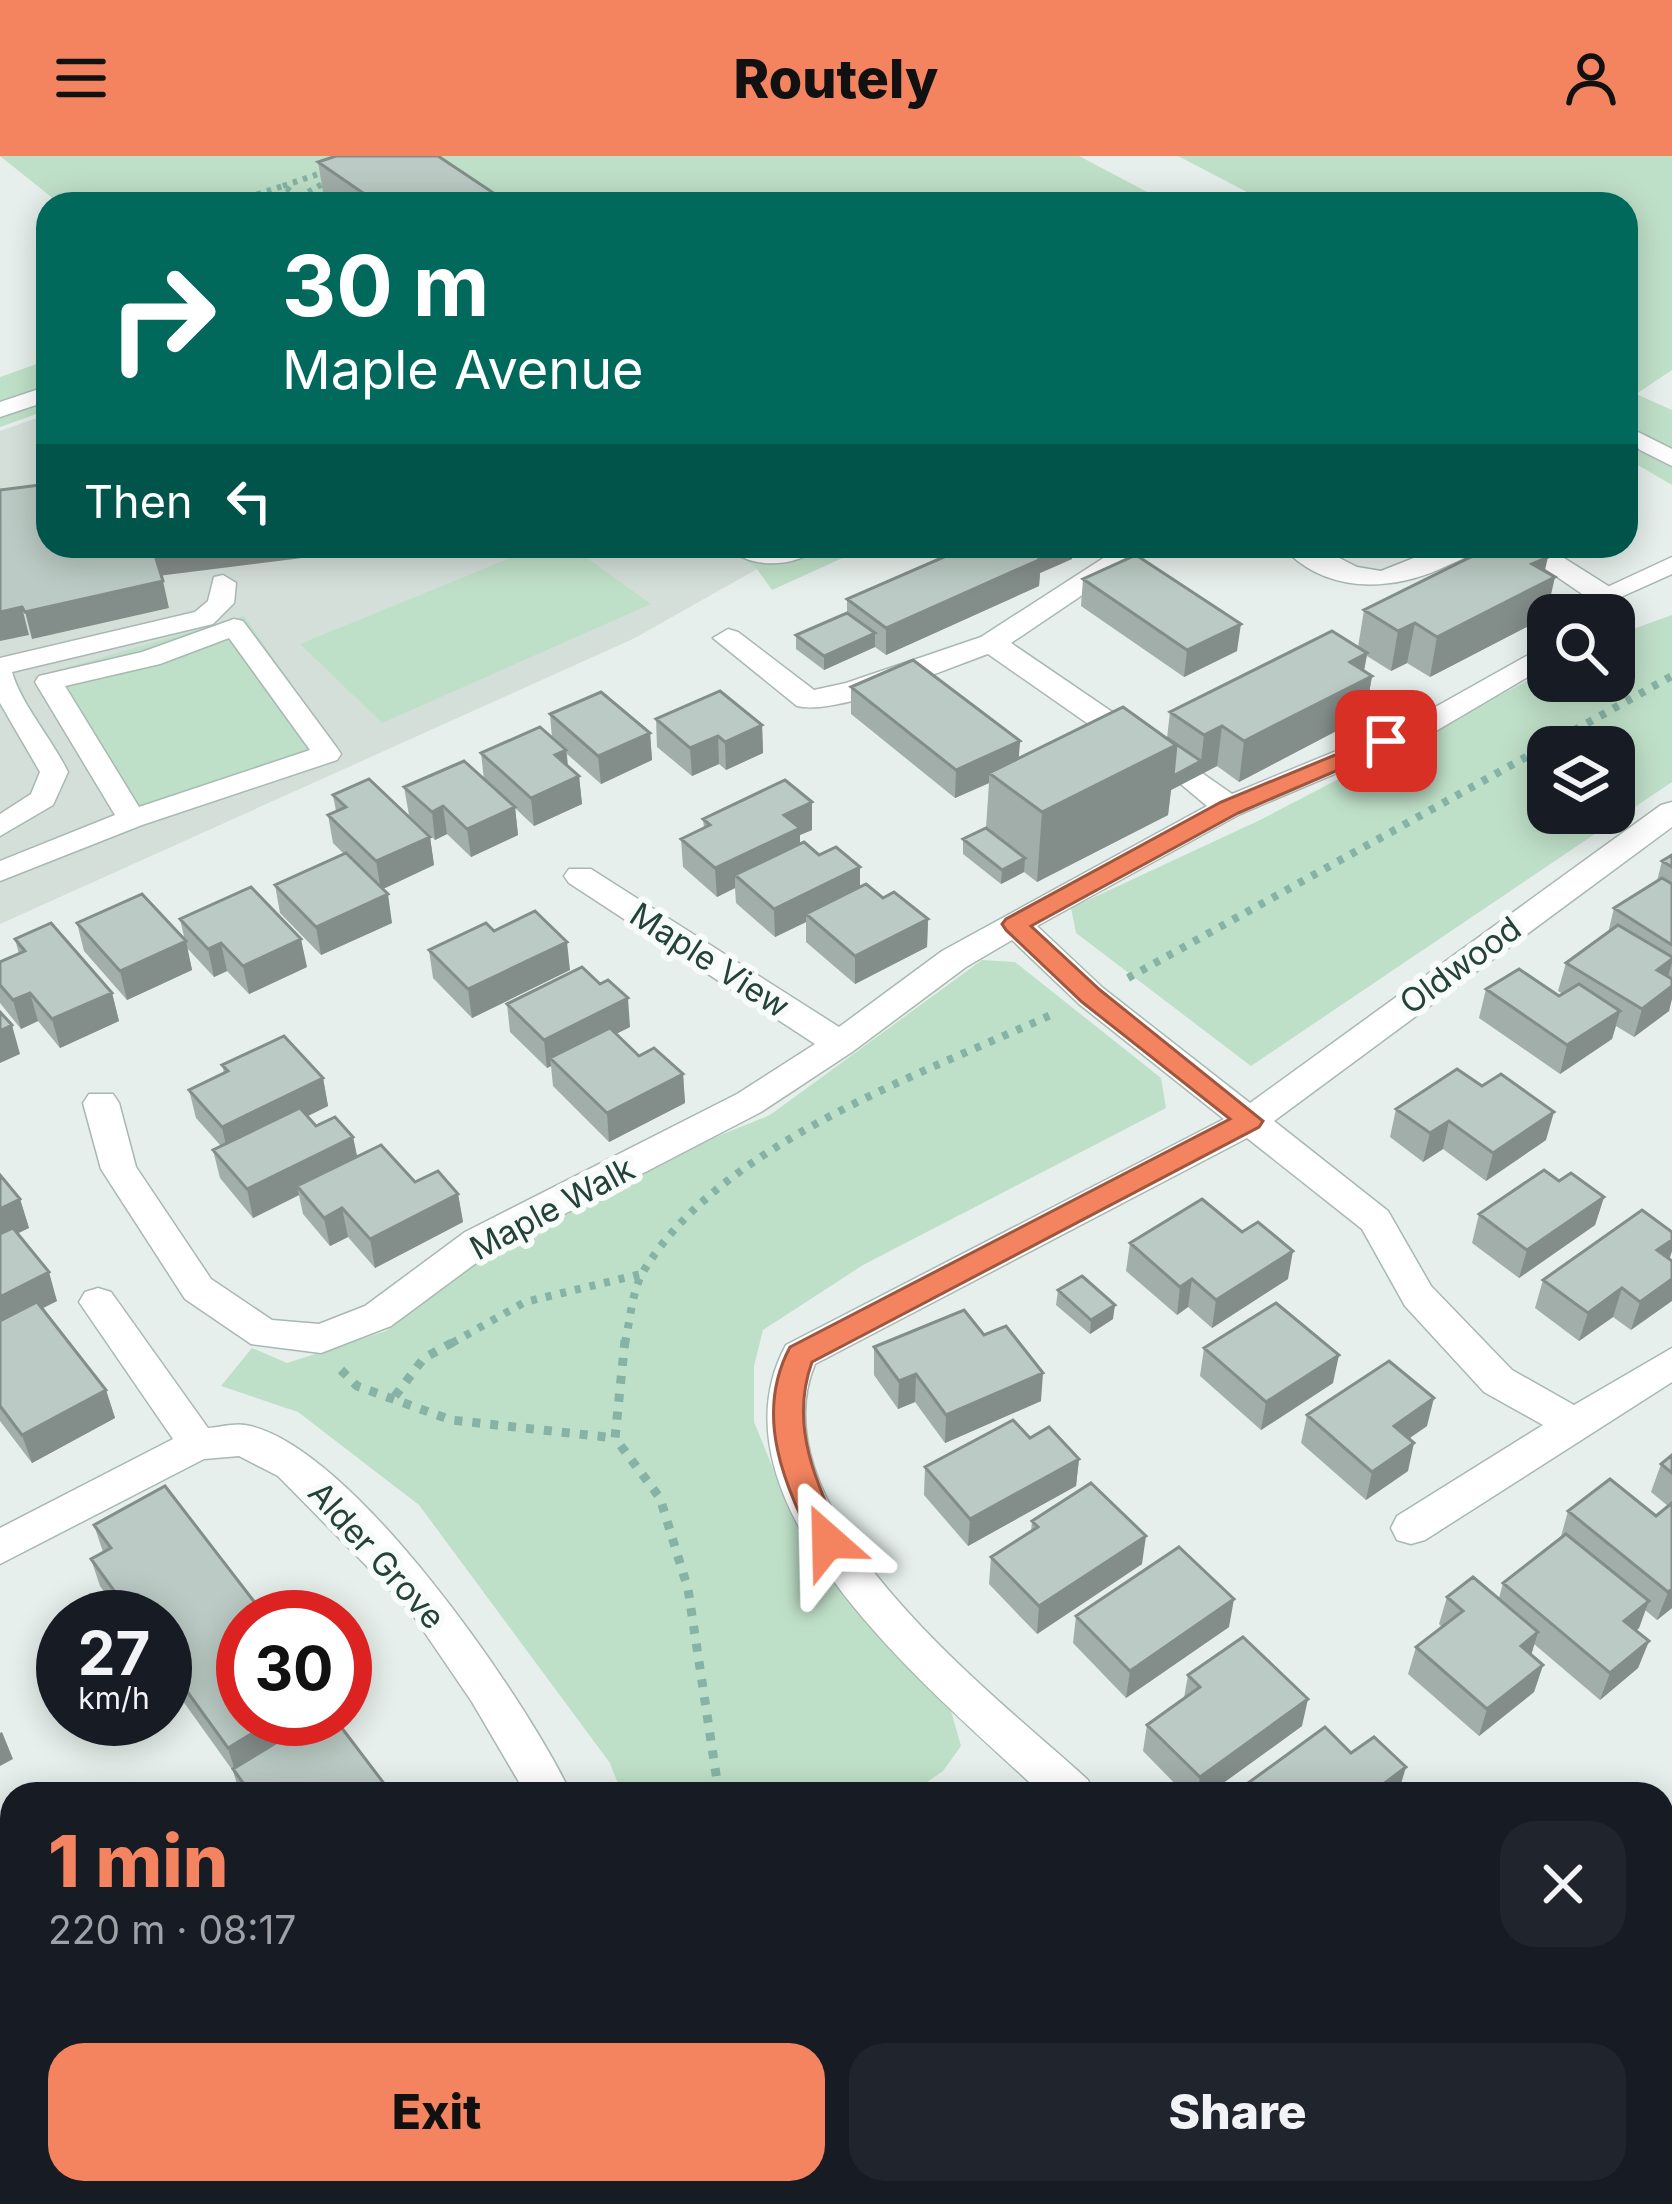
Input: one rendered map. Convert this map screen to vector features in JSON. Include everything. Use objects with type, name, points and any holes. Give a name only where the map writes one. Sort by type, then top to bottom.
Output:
[{"type":"street","points":[[728,638],[808,700],[853,691],[992,643],[1123,558]]},
{"type":"street","points":[[1317,558],[1374,584],[1438,558]]},
{"type":"street","points":[[1542,558],[1592,594]]},
{"type":"street","points":[[992,643],[1156,756]]},
{"type":"street","name":"Maple Walk","points":[[101,1103],[119,1169],[198,1289],[264,1334],[321,1339],[378,1316],[478,1242],[749,1103],[840,1044],[954,959],[1015,924],[1229,807],[1425,724],[1527,665]]},
{"type":"street","points":[[1191,780],[1229,807]]},
{"type":"street","name":"Oldwood","points":[[1045,1782],[876,1610],[828,1541],[798,1477],[785,1395],[800,1355],[1250,1121],[1672,812]]},
{"type":"street","name":"Maple View","points":[[580,876],[840,1044]]},
{"type":"street","points":[[1015,924],[1091,996],[1375,1220],[1418,1296],[1498,1381],[1572,1423]]},
{"type":"street","points":[[0,1547],[198,1444],[98,1302]]},
{"type":"street","points":[[1411,1528],[1672,1363]]},
{"type":"street","name":"Alder Grove","points":[[198,1444],[243,1440],[292,1465],[328,1499],[423,1596],[487,1689],[542,1782]]},
{"type":"lane","points":[[0,410],[36,397]]},
{"type":"lane","points":[[1638,441],[1672,459]]},
{"type":"lane","points":[[1625,594],[1672,565]]},
{"type":"lane","points":[[0,827],[43,799],[54,772],[0,670],[30,656],[204,618],[221,604],[224,583]]},
{"type":"lane","points":[[0,872],[132,819],[327,754],[234,627],[151,658],[49,682],[132,819]]},
{"type":"lane","points":[[115,640],[142,648],[151,658]]},
{"type":"path","points":[[264,192],[328,171]]},
{"type":"path","points":[[308,192],[337,176]]},
{"type":"path","points":[[283,186],[292,192]]},
{"type":"path","points":[[717,1782],[688,1589],[660,1498],[615,1438],[622,1354],[641,1274],[708,1195],[795,1132],[1184,951],[1672,676]]},
{"type":"path","points":[[394,1396],[424,1358],[525,1302],[641,1274]]},
{"type":"path","points":[[321,1339],[334,1363],[356,1386],[451,1420],[615,1438]]},
{"type":"shaded area","points":[[36,418],[36,558],[742,558],[757,569],[635,638],[0,924],[0,431]]},
{"type":"green space","points":[[0,156],[1079,156],[1147,192],[45,192]]},
{"type":"green space","points":[[1178,156],[1672,156],[1672,370],[1638,393],[1638,192],[1247,192]]},
{"type":"green space","points":[[36,364],[36,414],[0,427],[0,377]]},
{"type":"green space","points":[[1638,395],[1672,410],[1672,485],[1638,465]]},
{"type":"green space","points":[[511,558],[587,558],[651,604],[382,723],[300,644]]},
{"type":"green space","points":[[742,558],[843,558],[772,590]]},
{"type":"green space","points":[[1672,615],[1672,782],[1635,807],[1635,726],[1527,726],[1527,834],[1595,834],[1251,1066],[1076,933],[1071,908],[1260,820],[1527,681],[1527,702],[1635,702],[1635,628]]},
{"type":"green space","points":[[244,616],[341,755],[120,824],[34,677]]},
{"type":"green space","points":[[982,960],[1015,962],[1161,1078],[1166,1108],[863,1265],[763,1330],[754,1366],[754,1422],[793,1517],[831,1573],[951,1711],[961,1746],[943,1771],[927,1782],[617,1782],[610,1763],[419,1505],[298,1412],[221,1386],[252,1348],[287,1363],[386,1331],[496,1249],[691,1147],[770,1115]]},
{"type":"building","points":[[336,156],[438,156],[492,192],[362,192],[318,162]]},
{"type":"building","points":[[36,486],[36,558],[156,558],[163,581],[25,612],[22,607],[0,612],[0,490]]},
{"type":"building","points":[[941,558],[1041,559],[886,628],[847,599]]},
{"type":"building","points":[[1129,558],[1141,558],[1241,624],[1187,650],[1083,579]]},
{"type":"building","points":[[1469,558],[1546,558],[1532,564],[1555,577],[1437,637],[1415,623],[1398,631],[1364,610]]},
{"type":"building","points":[[847,613],[875,633],[824,656],[796,635]]},
{"type":"building","points":[[1332,631],[1367,653],[1350,662],[1372,676],[1244,741],[1222,726],[1204,735],[1170,712]]},
{"type":"building","points":[[913,660],[1020,741],[956,770],[851,687]]},
{"type":"building","points":[[720,691],[762,725],[725,742],[718,736],[690,748],[656,719]]},
{"type":"building","points":[[601,692],[650,733],[598,756],[550,714]]},
{"type":"building","points":[[1123,707],[1176,745],[1042,812],[989,773]]},
{"type":"building","points":[[540,727],[566,750],[555,755],[579,776],[531,798],[481,753]]},
{"type":"building","points":[[1166,738],[1201,761],[1173,776],[1176,745]]},
{"type":"building","points":[[464,761],[515,807],[467,829],[443,806],[432,812],[404,787]]},
{"type":"building","points":[[369,779],[430,837],[376,861],[328,815],[346,807],[333,795]]},
{"type":"building","points":[[785,780],[812,802],[784,815],[800,828],[715,868],[681,839],[710,825],[703,819]]},
{"type":"building","points":[[986,828],[1025,858],[1002,870],[963,839]]},
{"type":"building","points":[[804,842],[819,855],[836,847],[860,867],[774,909],[735,875]]},
{"type":"building","points":[[346,853],[388,894],[316,927],[275,885]]},
{"type":"building","points":[[1662,878],[1672,884],[1672,945],[1614,908]]},
{"type":"building","points":[[866,884],[883,898],[894,892],[928,919],[855,956],[806,914]]},
{"type":"building","points":[[251,887],[301,939],[243,966],[221,943],[208,949],[180,919]]},
{"type":"building","points":[[142,894],[186,941],[120,971],[77,923]]},
{"type":"building","points":[[535,911],[567,942],[468,989],[429,950],[486,923],[494,931]]},
{"type":"building","points":[[51,923],[112,993],[52,1019],[30,993],[13,1000],[0,985],[0,962],[25,951],[15,939]]},
{"type":"building","points":[[1618,925],[1672,957],[1657,970],[1672,979],[1672,986],[1642,1009],[1566,963]]},
{"type":"building","points":[[582,967],[600,984],[608,980],[628,998],[544,1040],[507,1004]]},
{"type":"building","points":[[1519,969],[1559,996],[1579,984],[1620,1011],[1567,1045],[1486,989]]},
{"type":"building","points":[[0,1012],[12,1025],[0,1031]]},
{"type":"building","points":[[610,1028],[639,1056],[654,1048],[683,1074],[607,1113],[550,1058]]},
{"type":"building","points":[[284,1036],[323,1078],[222,1127],[189,1090],[228,1071],[222,1065]]},
{"type":"building","points":[[1457,1069],[1482,1086],[1501,1074],[1554,1112],[1493,1153],[1449,1121],[1430,1133],[1396,1109]]},
{"type":"building","points":[[300,1108],[316,1126],[335,1117],[353,1137],[247,1189],[213,1150]]},
{"type":"building","points":[[381,1145],[415,1182],[438,1171],[458,1194],[370,1239],[342,1208],[324,1218],[297,1186]]},
{"type":"building","points":[[1544,1170],[1559,1181],[1571,1173],[1604,1197],[1527,1250],[1479,1214]]},
{"type":"building","points":[[0,1175],[20,1199],[0,1209]]},
{"type":"building","points":[[1202,1199],[1242,1232],[1258,1222],[1293,1251],[1216,1300],[1192,1279],[1180,1287],[1130,1243]]},
{"type":"building","points":[[1642,1210],[1672,1232],[1672,1240],[1657,1250],[1672,1261],[1672,1279],[1640,1302],[1622,1288],[1588,1313],[1543,1280]]},
{"type":"building","points":[[13,1228],[49,1272],[0,1297],[0,1234]]},
{"type":"building","points":[[1082,1276],[1115,1305],[1091,1320],[1058,1290]]},
{"type":"building","points":[[37,1302],[106,1390],[22,1435],[0,1406],[0,1321]]},
{"type":"building","points":[[1276,1303],[1339,1355],[1266,1402],[1204,1348]]},
{"type":"building","points":[[964,1310],[984,1335],[1006,1326],[1043,1373],[946,1415],[916,1374],[899,1381],[874,1347]]},
{"type":"building","points":[[1389,1361],[1434,1398],[1394,1426],[1414,1443],[1372,1472],[1307,1415]]},
{"type":"building","points":[[1013,1420],[1030,1438],[1049,1427],[1079,1459],[970,1519],[925,1467]]},
{"type":"building","points":[[1672,1455],[1672,1473],[1661,1464]]},
{"type":"building","points":[[1610,1479],[1656,1516],[1672,1503],[1672,1589],[1668,1592],[1568,1511]]},
{"type":"building","points":[[1091,1483],[1146,1536],[1039,1606],[991,1557],[1038,1527],[1032,1521]]},
{"type":"building","points":[[165,1486],[245,1590],[216,1590],[216,1731],[192,1698],[192,1590],[113,1590],[91,1559],[111,1548],[94,1525]]},
{"type":"building","points":[[1566,1534],[1649,1601],[1624,1621],[1649,1641],[1610,1673],[1503,1583]]},
{"type":"building","points":[[1179,1547],[1234,1599],[1130,1671],[1076,1616]]},
{"type":"building","points":[[1473,1577],[1538,1632],[1521,1646],[1543,1665],[1487,1709],[1416,1647],[1463,1611],[1447,1597]]},
{"type":"building","points":[[1243,1637],[1308,1699],[1200,1777],[1147,1725],[1200,1687],[1188,1675]]},
{"type":"building","points":[[1325,1727],[1351,1753],[1374,1737],[1406,1767],[1386,1782],[1249,1782]]},
{"type":"building","points":[[271,1746],[356,1746],[383,1782],[242,1782],[233,1769]]},
{"type":"route","points":[[828,1541],[798,1477],[785,1395],[800,1355],[1250,1121],[1091,996],[1015,924],[1229,807],[1386,741]]}]
